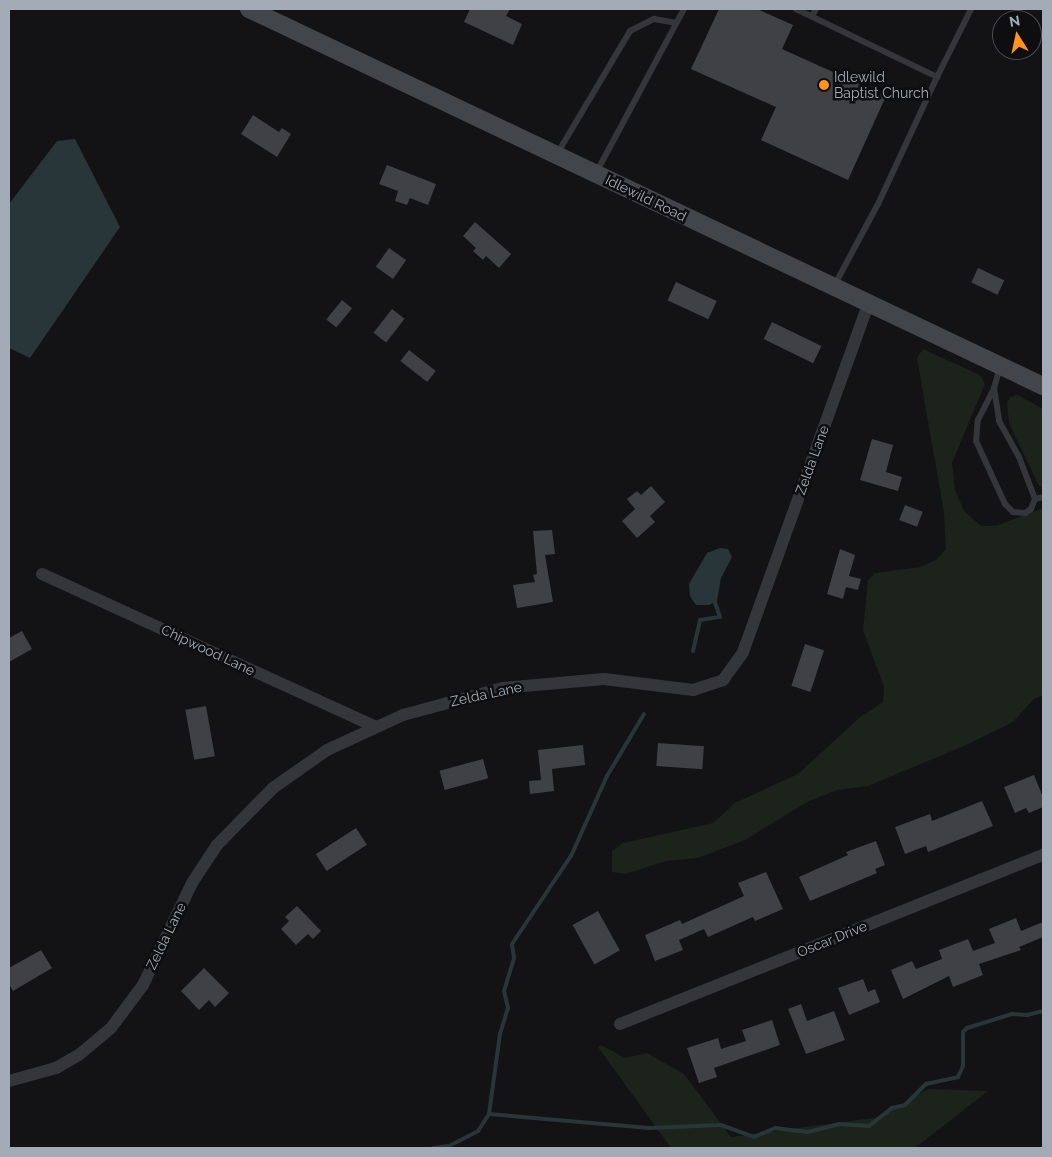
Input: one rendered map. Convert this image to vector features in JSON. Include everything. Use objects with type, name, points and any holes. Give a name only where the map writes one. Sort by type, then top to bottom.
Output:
[{"type":"main road","name":"Idlewild Road","points":[[249,9],[1043,386]]},
{"type":"street","name":"Zelda Lane","points":[[9,1081],[56,1068],[80,1054],[112,1028],[143,985],[204,863],[232,826],[281,782],[326,750],[374,726],[403,715],[503,688],[604,679],[693,690],[723,680],[743,652],[868,304]]},
{"type":"street","name":"Chipwood Lane","points":[[42,574],[374,726]]},
{"type":"street","name":"Oscar Drive","points":[[620,1024],[1043,855]]},
{"type":"lane","points":[[596,174],[684,9]]},
{"type":"lane","points":[[796,9],[937,77]]},
{"type":"lane","points":[[812,16],[816,9]]},
{"type":"lane","points":[[834,287],[878,204],[970,9]]},
{"type":"lane","points":[[557,154],[630,31],[654,19],[676,24]]},
{"type":"lane","points":[[994,388],[999,421],[1019,457],[1035,499],[1032,509],[1025,513],[1009,509],[978,449],[978,420],[994,388],[1000,366]]},
{"type":"lane","points":[[1035,499],[1043,497]]},
{"type":"shaded area","points":[[75,139],[120,227],[30,358],[9,348],[9,204],[57,141]]},
{"type":"shaded area","points":[[923,349],[980,375],[985,384],[952,463],[955,490],[964,511],[981,526],[996,526],[1043,508],[1043,695],[1034,699],[1013,722],[964,746],[868,786],[837,790],[807,802],[745,840],[698,858],[666,861],[625,874],[612,872],[612,851],[623,843],[713,823],[735,803],[798,774],[859,718],[883,702],[884,687],[863,630],[868,580],[875,573],[920,567],[936,560],[946,549],[944,513],[917,358]]},
{"type":"shaded area","points":[[1018,395],[1043,409],[1043,489],[1038,484],[1009,423],[1007,403],[1010,397]]},
{"type":"shaded area","points":[[720,548],[728,549],[732,557],[721,578],[717,601],[709,605],[696,605],[690,596],[689,584],[707,553]]},
{"type":"shaded area","points":[[601,1045],[625,1058],[647,1053],[684,1074],[731,1137],[881,1117],[928,1089],[988,1091],[915,1148],[671,1148],[598,1047]]},
{"type":"building","points":[[470,9],[510,9],[506,16],[522,24],[513,45],[464,22]]},
{"type":"building","name":"Idlewild Baptist Church","points":[[719,9],[757,9],[793,25],[782,49],[886,96],[848,180],[761,140],[776,107],[691,69]]},
{"type":"building","points":[[253,115],[279,132],[282,128],[291,134],[277,157],[241,134]]},
{"type":"building","points":[[387,165],[436,184],[428,205],[410,198],[407,205],[395,201],[398,191],[379,184]]},
{"type":"building","points":[[475,222],[511,254],[499,268],[486,256],[483,260],[473,251],[476,248],[463,236]]},
{"type":"building","points":[[389,248],[406,260],[393,279],[376,267]]},
{"type":"building","points":[[978,268],[1004,280],[998,295],[971,283]]},
{"type":"building","points":[[676,282],[717,301],[708,319],[668,300]]},
{"type":"building","points":[[342,300],[352,308],[336,328],[326,319]]},
{"type":"building","points":[[392,309],[405,319],[386,342],[374,333]]},
{"type":"building","points":[[772,322],[821,346],[813,363],[764,339]]},
{"type":"building","points":[[409,350],[436,371],[427,382],[400,361]]},
{"type":"building","points":[[872,439],[893,445],[886,472],[902,477],[898,491],[860,480]]},
{"type":"building","points":[[651,486],[665,502],[650,516],[655,522],[637,538],[622,521],[635,509],[627,499],[637,491],[641,495]]},
{"type":"building","points":[[905,505],[923,512],[917,527],[899,520]]},
{"type":"building","points":[[552,530],[555,554],[545,555],[553,602],[517,608],[513,585],[535,582],[533,575],[537,574],[533,531]]},
{"type":"building","points":[[840,549],[855,555],[849,576],[861,579],[858,590],[846,587],[843,599],[827,594]]},
{"type":"building","points":[[22,631],[32,649],[9,662],[9,638]]},
{"type":"building","points":[[805,644],[824,650],[810,692],[791,686]]},
{"type":"building","points":[[206,706],[215,756],[194,760],[185,710]]},
{"type":"building","points":[[658,743],[704,746],[702,769],[656,766]]},
{"type":"building","points":[[583,745],[585,765],[552,769],[554,791],[530,794],[529,781],[541,780],[538,750]]},
{"type":"building","points":[[483,759],[488,778],[445,790],[440,771]]},
{"type":"building","points":[[1034,775],[1043,797],[1043,807],[1029,813],[1026,808],[1015,813],[1004,787]]},
{"type":"building","points":[[982,801],[993,826],[928,852],[926,846],[905,854],[895,827],[930,814],[932,821]]},
{"type":"building","points":[[356,828],[367,845],[327,871],[316,854]]},
{"type":"building","points":[[876,841],[885,865],[875,869],[877,873],[810,901],[799,877],[848,855],[846,852]]},
{"type":"building","points":[[766,872],[783,909],[755,921],[753,917],[708,937],[704,929],[679,940],[683,950],[655,961],[645,935],[680,920],[682,924],[744,896],[738,883]]},
{"type":"building","points":[[297,906],[321,931],[313,939],[308,934],[296,945],[281,929],[289,921],[285,917]]},
{"type":"building","points":[[598,911],[620,950],[594,964],[573,925]]},
{"type":"building","points":[[1016,918],[1021,931],[1043,922],[1043,937],[1019,947],[1021,950],[979,964],[983,975],[953,987],[949,976],[903,999],[891,970],[912,961],[916,969],[942,959],[939,950],[968,939],[973,951],[995,943],[989,929]]},
{"type":"building","points":[[41,950],[52,968],[13,991],[9,984],[9,968]]},
{"type":"building","points":[[204,968],[229,993],[215,1007],[209,1000],[199,1010],[181,991]]},
{"type":"building","points":[[863,979],[868,992],[875,989],[880,1002],[849,1015],[838,988]]},
{"type":"building","points":[[801,1004],[807,1021],[834,1011],[845,1040],[806,1054],[788,1009]]},
{"type":"building","points":[[772,1020],[780,1045],[714,1068],[717,1077],[699,1083],[687,1048],[718,1038],[721,1049],[746,1041],[742,1030]]},
{"type":"waterway","points":[[693,651],[700,620],[720,617],[714,600]]},
{"type":"waterway","points":[[433,1148],[449,1146],[478,1131],[489,1114],[500,1034],[508,1008],[504,991],[514,958],[512,944],[571,856],[607,776],[644,714]]},
{"type":"waterway","points":[[489,1114],[649,1128],[721,1125],[754,1137],[775,1128],[808,1132],[839,1124],[869,1126],[892,1108],[905,1105],[926,1084],[958,1077],[963,1066],[963,1032],[967,1028],[1012,1014],[1027,1015],[1043,1011]]},
{"type":"place","name":"Idlewild Baptist Church","points":[[824,85]]}]
